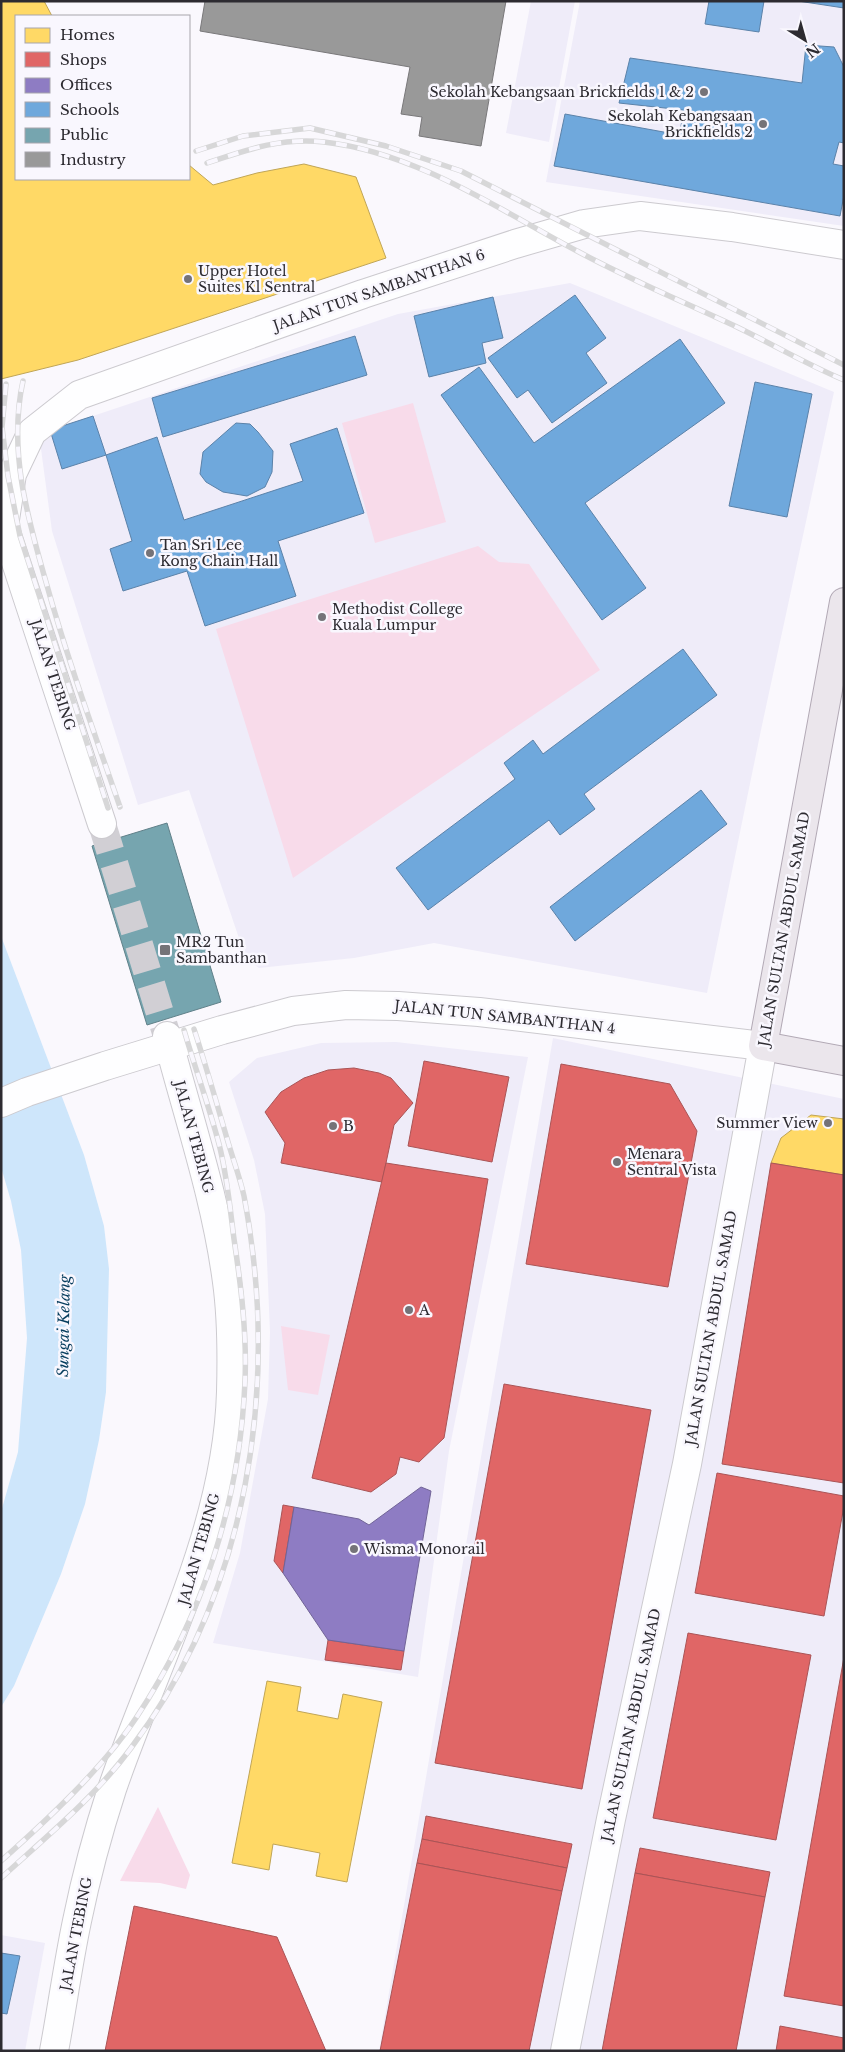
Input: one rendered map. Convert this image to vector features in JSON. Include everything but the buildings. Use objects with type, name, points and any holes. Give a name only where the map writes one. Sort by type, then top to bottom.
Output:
[{"type":"main road","name":"JALAN SULTAN ABDUL SAMAD","points":[[763,1046],[844,602]]},
{"type":"main road","name":"JALAN TUN SAMBANTHAN 4","points":[[763,1046],[844,1061]]},
{"type":"street","name":"JALAN TUN SAMBANTHAN 6","points":[[4,526],[12,474],[32,432],[79,395],[363,294],[584,224],[640,216],[732,227],[844,245]]},
{"type":"street","name":"JALAN TEBING","points":[[4,526],[102,824]]},
{"type":"street","name":"JALAN TUN SAMBANTHAN 4","points":[[1,1103],[27,1092],[140,1054],[169,1041],[293,1011],[346,1005],[398,1006],[479,1012],[763,1046]]},
{"type":"street","name":"JALAN TEBING","points":[[54,2051],[77,1920],[103,1819],[113,1786],[182,1610],[206,1534],[221,1468],[229,1419],[230,1342],[227,1281],[220,1241],[195,1132],[169,1041]]},
{"type":"street","name":"JALAN SULTAN ABDUL SAMAD","points":[[566,2051],[610,1824],[687,1464],[763,1046]]},
{"type":"shaded area","points":[[531,1],[575,1],[549,142],[506,133]]},
{"type":"shaded area","name":"Sekolah Kebangsaan Brickfields 1 & 2","points":[[580,1],[844,1],[844,226],[546,182]]},
{"type":"shaded area","points":[[570,283],[834,392],[761,730],[707,993],[434,943],[354,958],[259,968],[246,959],[189,790],[138,805],[52,531],[39,434],[398,314]]},
{"type":"shaded area","points":[[413,403],[446,522],[375,543],[342,423]]},
{"type":"shaded area","points":[[478,546],[499,562],[529,564],[600,670],[293,878],[216,629]]},
{"type":"shaded area","points":[[553,1038],[844,1099],[844,2051],[379,2051]]},
{"type":"shaded area","points":[[396,1042],[528,1057],[449,1451],[418,1677],[213,1643],[240,1553],[268,1399],[270,1332],[265,1214],[254,1160],[229,1082],[257,1058],[321,1043]]},
{"type":"shaded area","points":[[281,1326],[330,1335],[318,1395],[288,1390]]},
{"type":"shaded area","points":[[158,1807],[190,1875],[186,1889],[160,1883],[120,1881]]},
{"type":"shaded area","points":[[1,1935],[45,1943],[25,2051],[1,2050]]},
{"type":"water","name":"Sungai Kelang","points":[[1,936],[84,1155],[104,1226],[109,1269],[106,1392],[99,1440],[85,1504],[61,1574],[14,1686],[1,1707],[1,1512],[18,1452],[27,1338],[21,1250],[11,1201],[1,1167]]},
{"type":"tunnel","points":[[102,824],[167,1036]]},
{"type":"railway","points":[[196,151],[243,136],[310,128],[386,146],[461,171],[844,365]]},
{"type":"railway","points":[[207,163],[250,149],[293,141],[324,142],[358,148],[391,158],[424,170],[456,185],[599,262],[844,380]]},
{"type":"railway","points":[[23,381],[19,406],[18,432],[19,457],[26,507],[63,639],[120,807]]},
{"type":"railway","points":[[6,384],[2,427],[8,476],[20,536],[108,808]]},
{"type":"railway","points":[[1,1878],[102,1783],[131,1748],[171,1687],[204,1622],[228,1554],[245,1484],[255,1412],[258,1340],[254,1268],[244,1196],[194,1029]]},
{"type":"railway","points":[[1,1861],[91,1775],[123,1737],[136,1718],[181,1640],[199,1599],[214,1557],[226,1514],[242,1426],[245,1381],[243,1310],[222,1156],[184,1030]]},
{"type":"place","name":"Sekolah Kebangsaan Brickfields 1 & 2","points":[[704,92]]},
{"type":"place","name":"Sekolah Kebangsaan Brickfields 2","points":[[763,124]]},
{"type":"place","name":"Upper Hotel Suites Kl Sentral","points":[[188,279]]},
{"type":"place","name":"Tan Sri Lee Kong Chain Hall","points":[[150,553]]},
{"type":"place","name":"Methodist College Kuala Lumpur","points":[[322,617]]},
{"type":"place","name":"MR2 Tun Sambanthan","points":[[165,950]]},
{"type":"place","name":"Summer View","points":[[828,1123]]},
{"type":"place","name":"B","points":[[333,1126]]},
{"type":"place","name":"Menara Sentral Vista","points":[[617,1162]]},
{"type":"place","name":"A","points":[[409,1310]]},
{"type":"place","name":"Wisma Monorail","points":[[354,1549]]}]
